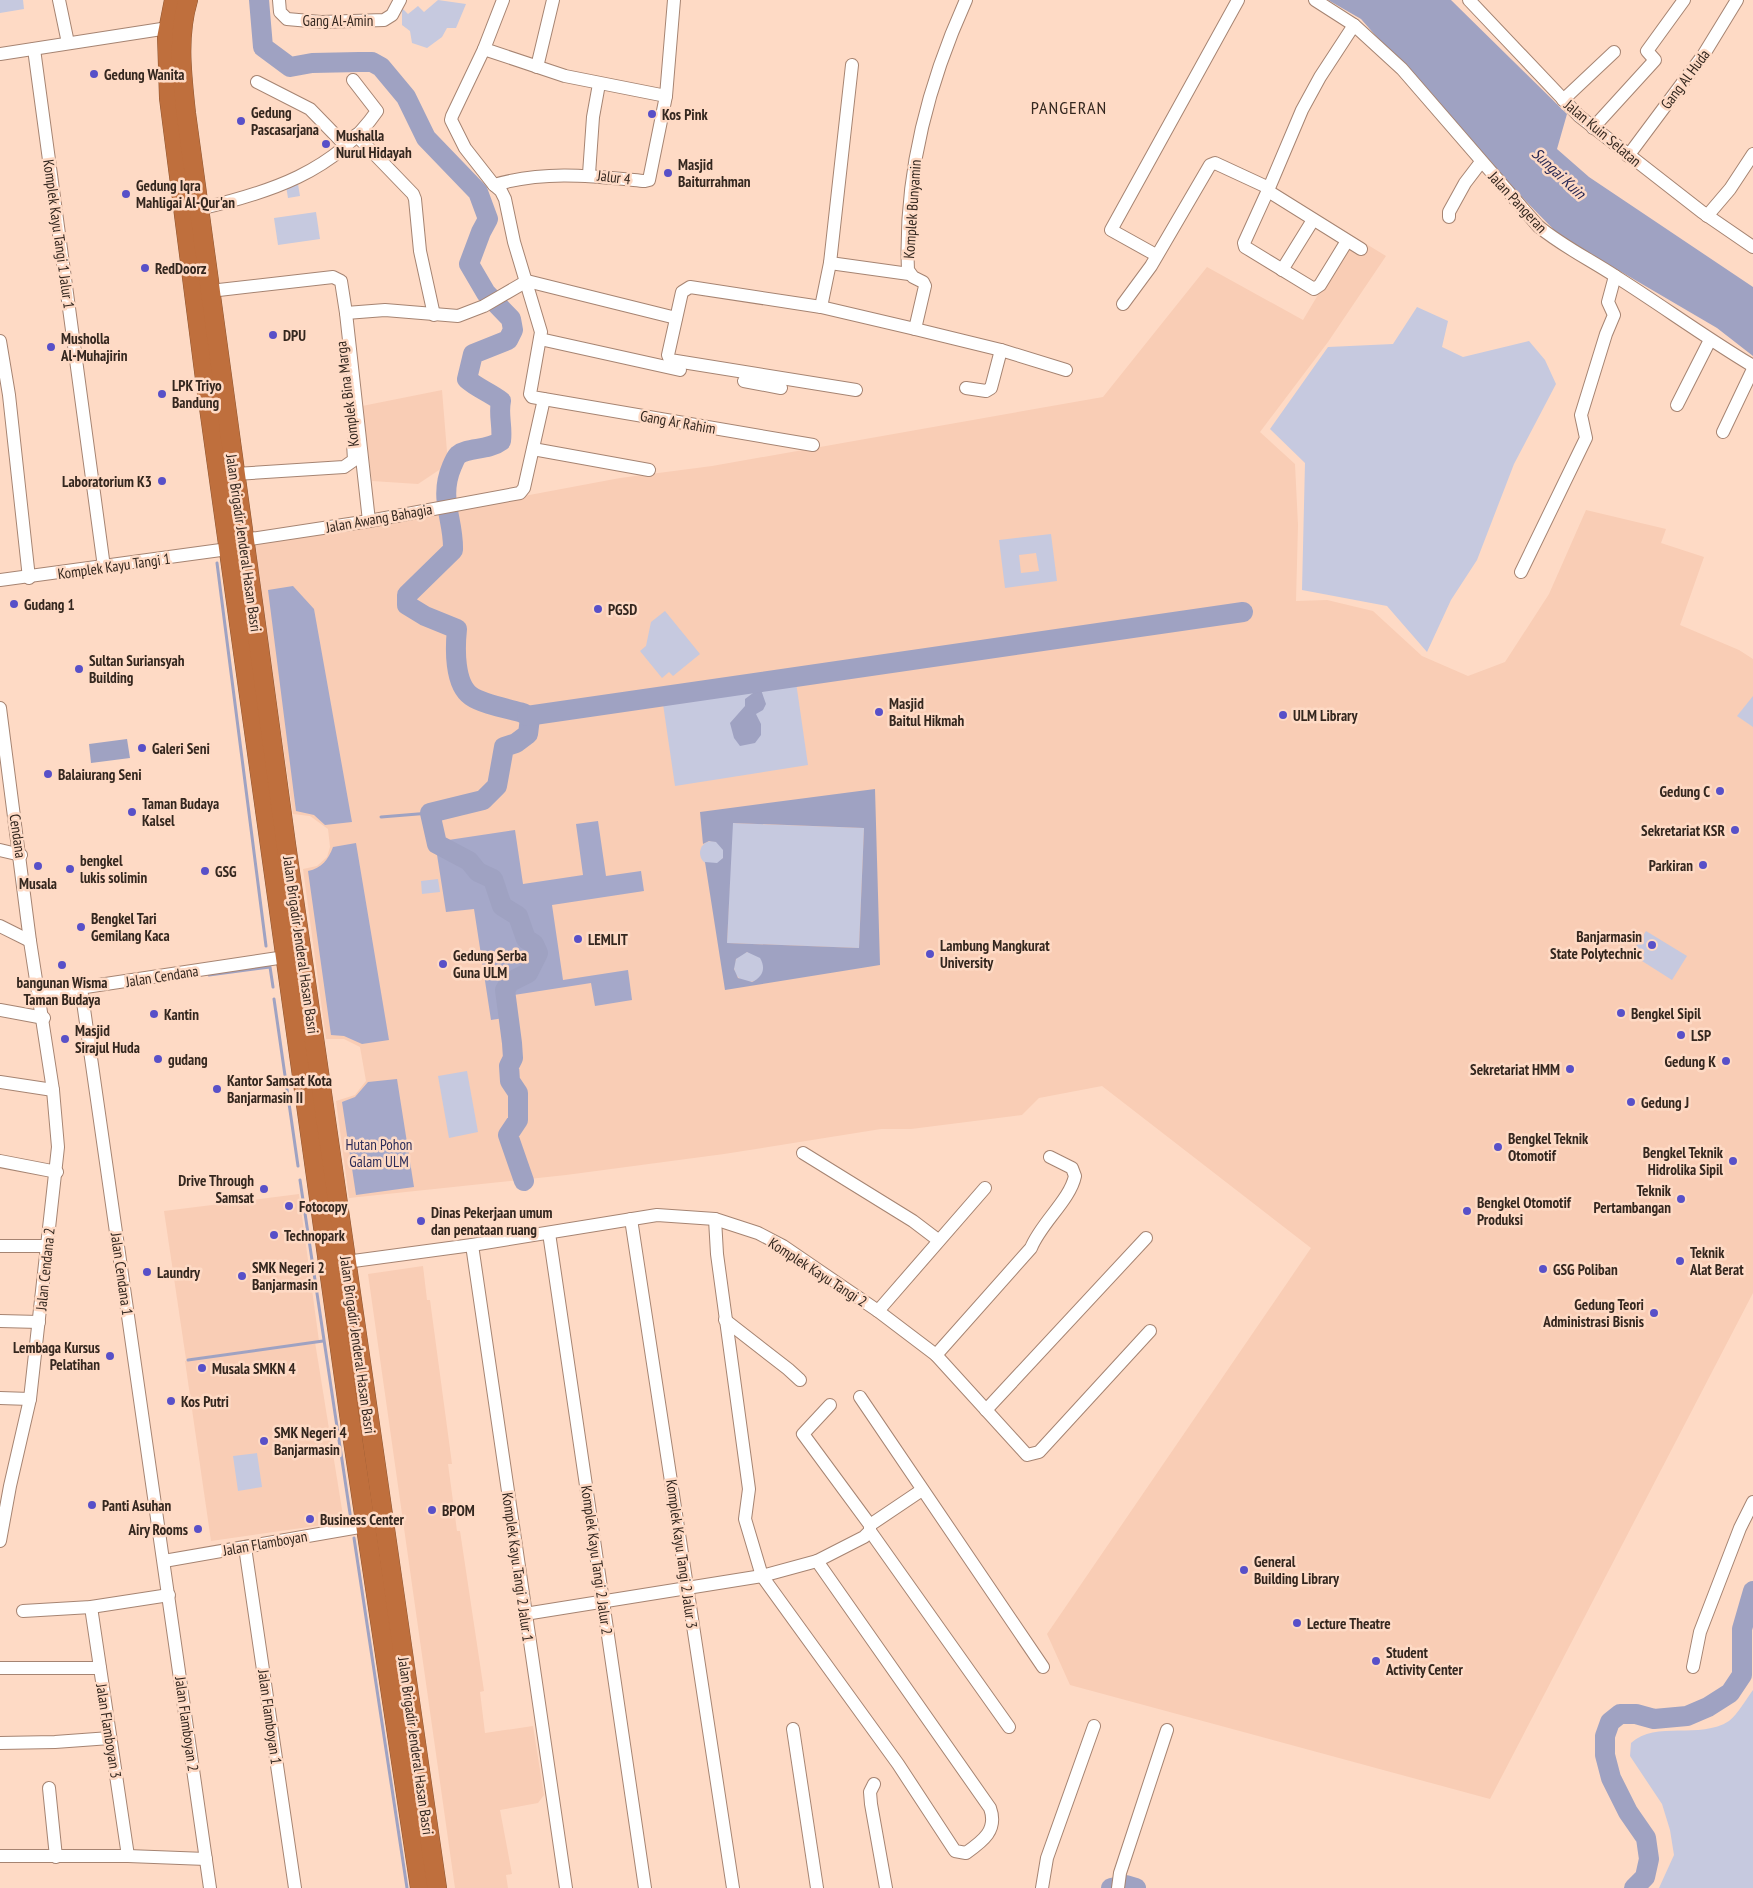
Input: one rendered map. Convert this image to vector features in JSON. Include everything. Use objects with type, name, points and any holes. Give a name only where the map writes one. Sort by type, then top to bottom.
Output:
[{"type":"highway","name":"Jalan Brigadir Jenderal Hasan Basri","points":[[174,0],[168,28],[167,74],[199,209],[210,291],[213,378],[235,474],[236,545],[285,957],[366,1526],[385,1597]]},
{"type":"highway","name":"Jalan Brigadir Jenderal Hasan Basri","points":[[188,0],[183,22],[178,114],[236,545],[346,1262],[385,1597],[437,1888]]},
{"type":"highway","name":"Jalan Brigadir Jenderal Hasan Basri","points":[[388,1616],[420,1888]]},
{"type":"street","points":[[59,0],[68,43]]},
{"type":"street","name":"Gang Al-Amin","points":[[279,0],[280,12],[287,20],[321,22],[379,21],[390,17],[400,0]]},
{"type":"street","points":[[503,0],[484,49],[452,120],[465,148],[494,185],[501,191],[505,199],[512,235],[542,332],[530,390],[532,397],[544,399],[533,450],[649,470]]},
{"type":"street","points":[[537,67],[553,0]]},
{"type":"street","points":[[484,49],[537,67],[599,84],[666,96],[674,0]]},
{"type":"street","name":"Komplek Bunyamin","points":[[915,329],[925,284],[909,274],[907,260],[917,148],[926,111],[956,22],[966,0]]},
{"type":"street","points":[[1156,255],[1111,230],[1238,0]]},
{"type":"street","name":"Jalan Pangeran","points":[[1315,0],[1354,24],[1402,69],[1538,226],[1559,243],[1615,276],[1753,368]]},
{"type":"street","name":"Jalan Kuin Selatan","points":[[1469,0],[1563,100],[1593,128],[1707,216],[1753,247]]},
{"type":"street","points":[[1593,128],[1655,60],[1647,51],[1684,0]]},
{"type":"street","name":"Gang Al Huda","points":[[1628,156],[1704,54],[1737,0]]},
{"type":"street","points":[[1347,240],[1317,288],[1282,270],[1244,245],[1302,110],[1320,77],[1354,24]]},
{"type":"street","points":[[0,54],[168,28]]},
{"type":"street","name":"Komplek Kayu Tangi 1 Jalur 1","points":[[34,48],[104,568]]},
{"type":"street","points":[[1563,100],[1614,52]]},
{"type":"street","points":[[821,307],[830,263],[852,65]]},
{"type":"street","points":[[199,209],[294,180],[310,172],[346,144],[376,112],[376,108],[353,80]]},
{"type":"street","points":[[257,82],[310,109],[346,144]]},
{"type":"street","points":[[589,174],[593,117],[599,84]]},
{"type":"street","name":"Jalur 4","points":[[494,185],[546,176],[589,174],[649,180],[666,96]]},
{"type":"street","points":[[356,135],[413,194],[420,251],[434,315]]},
{"type":"street","points":[[1707,216],[1730,189],[1753,154]]},
{"type":"street","points":[[1449,217],[1449,212],[1465,183],[1481,162]]},
{"type":"street","points":[[1123,304],[1156,255],[1212,164],[1268,190],[1361,249]]},
{"type":"street","points":[[1282,270],[1313,220]]},
{"type":"street","points":[[830,263],[909,274]]},
{"type":"street","points":[[1520,572],[1586,438],[1581,415],[1606,334],[1614,315],[1608,302],[1615,276]]},
{"type":"street","points":[[210,291],[333,278],[338,278],[342,282],[369,521]]},
{"type":"street","points":[[346,313],[385,310],[458,316],[484,306],[526,281],[676,318]]},
{"type":"street","points":[[856,390],[670,360],[668,355],[682,292],[690,286],[821,307],[1001,350],[1066,370]]},
{"type":"street","name":"Komplek Bina Marga","points":[[235,474],[332,469],[344,467],[354,460],[336,297]]},
{"type":"street","points":[[540,339],[660,366],[781,388]]},
{"type":"street","points":[[0,340],[29,578]]},
{"type":"street","points":[[1677,405],[1710,340]]},
{"type":"street","points":[[966,388],[986,391],[991,388],[1001,350]]},
{"type":"street","points":[[1723,432],[1753,368]]},
{"type":"street","name":"Gang Ar Rahim","points":[[544,399],[813,445]]},
{"type":"street","name":"Jalan Awang Bahagia","points":[[236,545],[520,493],[524,488],[533,450]]},
{"type":"street","name":"Komplek Kayu Tangi 1","points":[[0,580],[104,568],[236,545]]},
{"type":"street","name":"Cendana","points":[[0,708],[4,769],[21,855],[30,941],[39,994]]},
{"type":"street","points":[[0,850],[21,855]]},
{"type":"street","points":[[0,926],[30,941]]},
{"type":"street","name":"Jalan Cendana","points":[[39,994],[285,957]]},
{"type":"street","name":"Jalan Cendana 1","points":[[81,988],[164,1561]]},
{"type":"street","name":"Jalan Cendana 2","points":[[0,1541],[5,1485],[30,1399],[46,1246],[57,1172],[58,1139],[44,1018],[39,994]]},
{"type":"street","points":[[0,1010],[44,1018]]},
{"type":"street","points":[[0,1082],[53,1090]]},
{"type":"street","points":[[803,1153],[913,1221],[938,1240]]},
{"type":"street","points":[[936,1355],[1030,1248],[1036,1235],[1072,1186],[1075,1176],[1072,1168],[1050,1156]]},
{"type":"street","points":[[0,1161],[57,1172]]},
{"type":"street","points":[[878,1311],[985,1188]]},
{"type":"street","name":"Komplek Kayu Tangi 2","points":[[346,1262],[472,1245],[657,1215],[715,1219],[758,1233],[782,1246],[878,1311],[936,1355],[1027,1456],[1039,1452],[1150,1331]]},
{"type":"street","name":"Komplek Kayu Tangi 2 Jalur 3","points":[[631,1219],[733,1888]]},
{"type":"street","points":[[715,1219],[725,1320],[749,1489],[745,1519],[762,1576],[898,1764],[946,1840],[955,1851],[966,1853],[993,1826],[994,1818],[990,1808],[817,1561]]},
{"type":"street","name":"Komplek Kayu Tangi 2 Jalur 2","points":[[549,1233],[645,1888]]},
{"type":"street","points":[[986,1410],[1146,1238]]},
{"type":"street","name":"Komplek Kayu Tangi 2 Jalur 1","points":[[472,1245],[566,1888]]},
{"type":"street","points":[[2,1246],[46,1246]]},
{"type":"street","points":[[725,1320],[800,1380]]},
{"type":"street","points":[[0,1322],[39,1322]]},
{"type":"street","points":[[860,1397],[1043,1667]]},
{"type":"street","points":[[0,1398],[30,1399]]},
{"type":"street","points":[[830,1406],[803,1434],[1008,1726]]},
{"type":"street","points":[[525,1614],[604,1603],[762,1576],[817,1561],[864,1537],[870,1528],[922,1490]]},
{"type":"street","points":[[1693,1667],[1700,1632],[1740,1528],[1753,1502]]},
{"type":"street","name":"Jalan Flamboyan","points":[[164,1561],[366,1526]]},
{"type":"street","name":"Jalan Flamboyan 1","points":[[245,1547],[295,1888]]},
{"type":"street","name":"Jalan Flamboyan 2","points":[[164,1561],[210,1888]]},
{"type":"street","points":[[23,1611],[91,1607],[169,1596]]},
{"type":"street","name":"Jalan Flamboyan 3","points":[[91,1607],[128,1856]]},
{"type":"street","points":[[0,1668],[100,1668]]},
{"type":"street","points":[[1042,1888],[1047,1858],[1094,1726]]},
{"type":"street","points":[[793,1729],[818,1888]]},
{"type":"street","points":[[1118,1888],[1120,1873],[1167,1730]]},
{"type":"street","points":[[0,1743],[110,1738]]},
{"type":"street","points":[[874,1784],[870,1792],[886,1888]]},
{"type":"street","points":[[49,1788],[56,1857]]},
{"type":"street","points":[[0,1856],[128,1856],[206,1859]]},
{"type":"shaded area","points":[[0,0],[23,0],[24,9],[0,13]]},
{"type":"shaded area","points":[[438,0],[466,4],[456,28],[447,28],[442,37],[427,48],[412,43],[410,31],[402,25],[402,8],[408,14],[418,6],[424,12]]},
{"type":"shaded area","points":[[298,184],[300,196],[288,198],[286,186]]},
{"type":"shaded area","points":[[316,212],[320,239],[278,245],[274,218]]},
{"type":"shaded area","name":"Lambung Mangkurat University","points":[[1353,236],[1386,256],[1328,342],[1260,432],[1295,464],[1298,525],[1296,601],[1327,600],[1373,611],[1422,656],[1468,676],[1505,662],[1549,594],[1586,510],[1666,529],[1661,543],[1704,557],[1680,625],[1739,650],[1753,659],[1753,1293],[1490,1799],[1070,1685],[1047,1634],[1311,1248],[1102,1086],[1039,1098],[1022,1115],[911,1129],[881,1129],[724,1154],[566,1175],[349,1198],[336,1101],[355,1095],[366,1081],[360,1047],[344,1039],[326,1039],[303,869],[317,866],[327,857],[330,847],[328,829],[310,816],[293,814],[254,546],[261,539],[433,513],[620,478],[712,466],[1103,397],[1207,267],[1303,320]]},
{"type":"shaded area","points":[[1417,307],[1448,321],[1442,347],[1463,357],[1529,341],[1545,360],[1556,384],[1514,464],[1477,560],[1451,600],[1427,652],[1387,606],[1302,590],[1305,463],[1270,429],[1328,347],[1393,344]]},
{"type":"shaded area","points":[[442,390],[448,464],[418,484],[372,481],[362,406]]},
{"type":"shaded area","points":[[1051,534],[1057,581],[1005,588],[999,540]],"holes":[[[1036,553],[1039,571],[1021,573],[1019,555]]]},
{"type":"shaded area","points":[[665,611],[700,654],[673,676],[669,672],[662,678],[640,651],[646,646],[651,622]]},
{"type":"shaded area","points":[[796,682],[808,765],[675,786],[663,704]]},
{"type":"shaded area","points":[[1753,696],[1753,727],[1737,716]]},
{"type":"shaded area","points":[[732,823],[864,828],[859,948],[727,943]]},
{"type":"shaded area","points":[[712,841],[717,842],[723,848],[723,858],[717,864],[712,865],[707,864],[701,858],[700,853],[701,848],[707,842]]},
{"type":"shaded area","points":[[438,879],[440,892],[422,894],[421,881]]},
{"type":"shaded area","points":[[1646,931],[1687,956],[1672,980],[1631,954]]},
{"type":"shaded area","points":[[749,952],[760,956],[764,967],[760,978],[749,982],[738,978],[734,967],[738,956]]},
{"type":"shaded area","points":[[467,1071],[478,1132],[449,1138],[438,1076]]},
{"type":"shaded area","name":"SMK Negeri 2 Banjarmasin","points":[[299,1194],[319,1341],[186,1359],[164,1211]]},
{"type":"shaded area","points":[[423,1266],[427,1300],[430,1300],[452,1464],[448,1464],[457,1531],[460,1531],[484,1691],[480,1692],[485,1733],[533,1726],[544,1795],[538,1803],[500,1810],[512,1874],[506,1875],[508,1888],[455,1888],[368,1274]]},
{"type":"shaded area","name":"SMK Negeri 4 Banjarmasin","points":[[315,1342],[344,1522],[211,1541],[185,1361]]},
{"type":"shaded area","points":[[257,1453],[262,1487],[238,1491],[233,1456]]},
{"type":"shaded area","points":[[1753,1690],[1753,1888],[1659,1888],[1674,1855],[1670,1830],[1662,1804],[1630,1756],[1631,1743],[1641,1736],[1653,1733],[1705,1729],[1729,1721]]},
{"type":"green space","points":[[293,586],[314,609],[352,822],[325,825],[314,815],[296,811],[268,590]]},
{"type":"green space","points":[[598,821],[606,876],[641,871],[644,891],[552,905],[563,980],[628,970],[632,1000],[595,1006],[591,983],[514,995],[517,1016],[491,1020],[474,909],[446,912],[435,842],[515,830],[523,884],[583,875],[576,824]]},
{"type":"green space","points":[[356,843],[389,1040],[362,1044],[344,1036],[331,1035],[308,871],[324,863],[333,847]]},
{"type":"green space","name":"Hutan Pohon Galam ULM","points":[[397,1079],[414,1187],[356,1195],[342,1102],[355,1097],[368,1082]]},
{"type":"water","name":"Sungai Kuin","points":[[1328,0],[1451,0],[1567,114],[1557,149],[1589,177],[1753,287],[1753,356],[1717,328],[1560,236],[1477,151],[1361,19]]},
{"type":"water","points":[[760,687],[766,704],[763,710],[756,714],[761,724],[761,735],[755,743],[740,746],[734,738],[730,723],[745,706],[745,699],[753,693],[754,688]]},
{"type":"water","points":[[127,739],[130,758],[91,763],[89,744]]},
{"type":"water","points":[[875,789],[880,965],[725,990],[705,862],[717,863],[723,858],[723,850],[716,842],[709,841],[703,844],[700,812]],"holes":[[[733,823],[864,828],[859,948],[727,943]],[[747,952],[760,958],[763,965],[761,975],[752,982],[738,978],[734,969],[736,959]]]},
{"type":"waterway","points":[[259,0],[263,47],[290,67],[312,63],[372,62],[381,67],[406,97],[426,138],[478,192],[488,219],[469,264],[486,293],[511,319],[513,330],[508,340],[473,354],[467,379],[501,401],[501,441],[490,446],[467,451],[458,455],[455,459],[446,489],[453,550],[407,595],[407,605],[425,616],[457,629],[456,655],[459,675],[461,683],[471,696],[489,704],[523,713],[530,718],[528,734],[516,743],[504,747],[497,786],[483,800],[430,813],[437,844],[469,861],[478,872],[493,879],[502,906],[518,916],[526,939],[534,944],[538,953],[528,973],[510,982],[505,990],[513,1058],[509,1066],[510,1081],[518,1093],[518,1120],[508,1135],[524,1181]]},
{"type":"waterway","points":[[217,563],[266,946]]},
{"type":"waterway","points":[[527,716],[1243,612]]},
{"type":"waterway","points":[[381,817],[430,813]]},
{"type":"waterway","points":[[209,975],[270,967],[273,987]]},
{"type":"waterway","points":[[274,999],[298,1166]]},
{"type":"waterway","points":[[300,1180],[351,1520]]},
{"type":"waterway","points":[[188,1360],[323,1341]]},
{"type":"waterway","points":[[354,1538],[407,1888]]},
{"type":"waterway","points":[[1634,1888],[1645,1877],[1649,1859],[1646,1838],[1628,1812],[1611,1778],[1605,1755],[1605,1736],[1610,1722],[1620,1714],[1636,1714],[1654,1719],[1687,1716],[1708,1707],[1730,1693],[1742,1675],[1742,1629],[1753,1591]]},
{"type":"waterway","points":[[1111,1888],[1126,1885],[1136,1888]]},
{"type":"place","name":"Gedung Wanita","points":[[94,74]]},
{"type":"place","name":"Kos Pink","points":[[652,114]]},
{"type":"place","name":"Gedung Pascasarjana","points":[[241,121]]},
{"type":"place","name":"Mushalla Nurul Hidayah","points":[[326,144]]},
{"type":"place","name":"Masjid Baiturrahman","points":[[668,173]]},
{"type":"place","name":"Gedung Iqra Mahligai Al-Qur'an","points":[[126,194]]},
{"type":"place","name":"RedDoorz","points":[[145,268]]},
{"type":"place","name":"DPU","points":[[273,335]]},
{"type":"place","name":"Musholla Al-Muhajirin","points":[[51,347]]},
{"type":"place","name":"LPK Triyo Bandung","points":[[162,394]]},
{"type":"place","name":"Laboratorium K3","points":[[162,481]]},
{"type":"place","name":"Gudang 1","points":[[14,604]]},
{"type":"place","name":"PGSD","points":[[598,609]]},
{"type":"place","name":"Sultan Suriansyah Building","points":[[79,669]]},
{"type":"place","name":"Masjid Baitul Hikmah","points":[[879,712]]},
{"type":"place","name":"ULM Library","points":[[1283,715]]},
{"type":"place","name":"Galeri Seni","points":[[142,748]]},
{"type":"place","name":"Balaiurang Seni","points":[[48,774]]},
{"type":"place","name":"Gedung C","points":[[1720,791]]},
{"type":"place","name":"Taman Budaya Kalsel","points":[[132,812]]},
{"type":"place","name":"Sekretariat KSR","points":[[1735,830]]},
{"type":"place","name":"Parkiran","points":[[1703,865]]},
{"type":"place","name":"Musala","points":[[38,866]]},
{"type":"place","name":"bengkel lukis solimin","points":[[70,869]]},
{"type":"place","name":"GSG","points":[[205,871]]},
{"type":"place","name":"Bengkel Tari Gemilang Kaca","points":[[81,927]]},
{"type":"place","name":"LEMLIT","points":[[578,939]]},
{"type":"place","name":"Banjarmasin State Polytechnic","points":[[1652,945]]},
{"type":"place","name":"Lambung Mangkurat University","points":[[930,954]]},
{"type":"place","name":"Gedung Serba Guna ULM","points":[[443,964]]},
{"type":"place","name":"bangunan Wisma Taman Budaya","points":[[62,965]]},
{"type":"place","name":"Bengkel Sipil","points":[[1621,1013]]},
{"type":"place","name":"Kantin","points":[[154,1014]]},
{"type":"place","name":"LSP","points":[[1681,1035]]},
{"type":"place","name":"Masjid Sirajul Huda","points":[[65,1039]]},
{"type":"place","name":"gudang","points":[[158,1059]]},
{"type":"place","name":"Gedung K","points":[[1726,1061]]},
{"type":"place","name":"Sekretariat HMM","points":[[1570,1069]]},
{"type":"place","name":"Kantor Samsat Kota Banjarmasin II","points":[[217,1089]]},
{"type":"place","name":"Gedung J","points":[[1631,1102]]},
{"type":"place","name":"Bengkel Teknik Otomotif","points":[[1498,1147]]},
{"type":"place","name":"Bengkel Teknik Hidrolika Sipil","points":[[1733,1161]]},
{"type":"place","name":"Drive Through Samsat","points":[[264,1189]]},
{"type":"place","name":"Teknik Pertambangan","points":[[1681,1199]]},
{"type":"place","name":"Fotocopy","points":[[289,1206]]},
{"type":"place","name":"Bengkel Otomotif Produksi","points":[[1467,1211]]},
{"type":"place","name":"Dinas Pekerjaan umum dan penataan ruang","points":[[421,1221]]},
{"type":"place","name":"Technopark","points":[[274,1235]]},
{"type":"place","name":"Teknik Alat Berat","points":[[1680,1261]]},
{"type":"place","name":"GSG Poliban","points":[[1543,1269]]},
{"type":"place","name":"Laundry","points":[[147,1272]]},
{"type":"place","name":"SMK Negeri 2 Banjarmasin","points":[[242,1276]]},
{"type":"place","name":"Gedung Teori Administrasi Bisnis","points":[[1654,1313]]},
{"type":"place","name":"Lembaga Kursus Pelatihan","points":[[110,1356]]},
{"type":"place","name":"Musala SMKN 4","points":[[202,1368]]},
{"type":"place","name":"Kos Putri","points":[[171,1401]]},
{"type":"place","name":"SMK Negeri 4 Banjarmasin","points":[[264,1441]]},
{"type":"place","name":"Panti Asuhan","points":[[92,1505]]},
{"type":"place","name":"BPOM","points":[[432,1510]]},
{"type":"place","name":"Business Center","points":[[310,1519]]},
{"type":"place","name":"Airy Rooms","points":[[198,1529]]},
{"type":"place","name":"General Building Library","points":[[1244,1570]]},
{"type":"place","name":"Lecture Theatre","points":[[1297,1623]]},
{"type":"place","name":"Student Activity Center","points":[[1376,1661]]},
{"type":"district","name":"PANGERAN","points":[[1069,107]]}]
